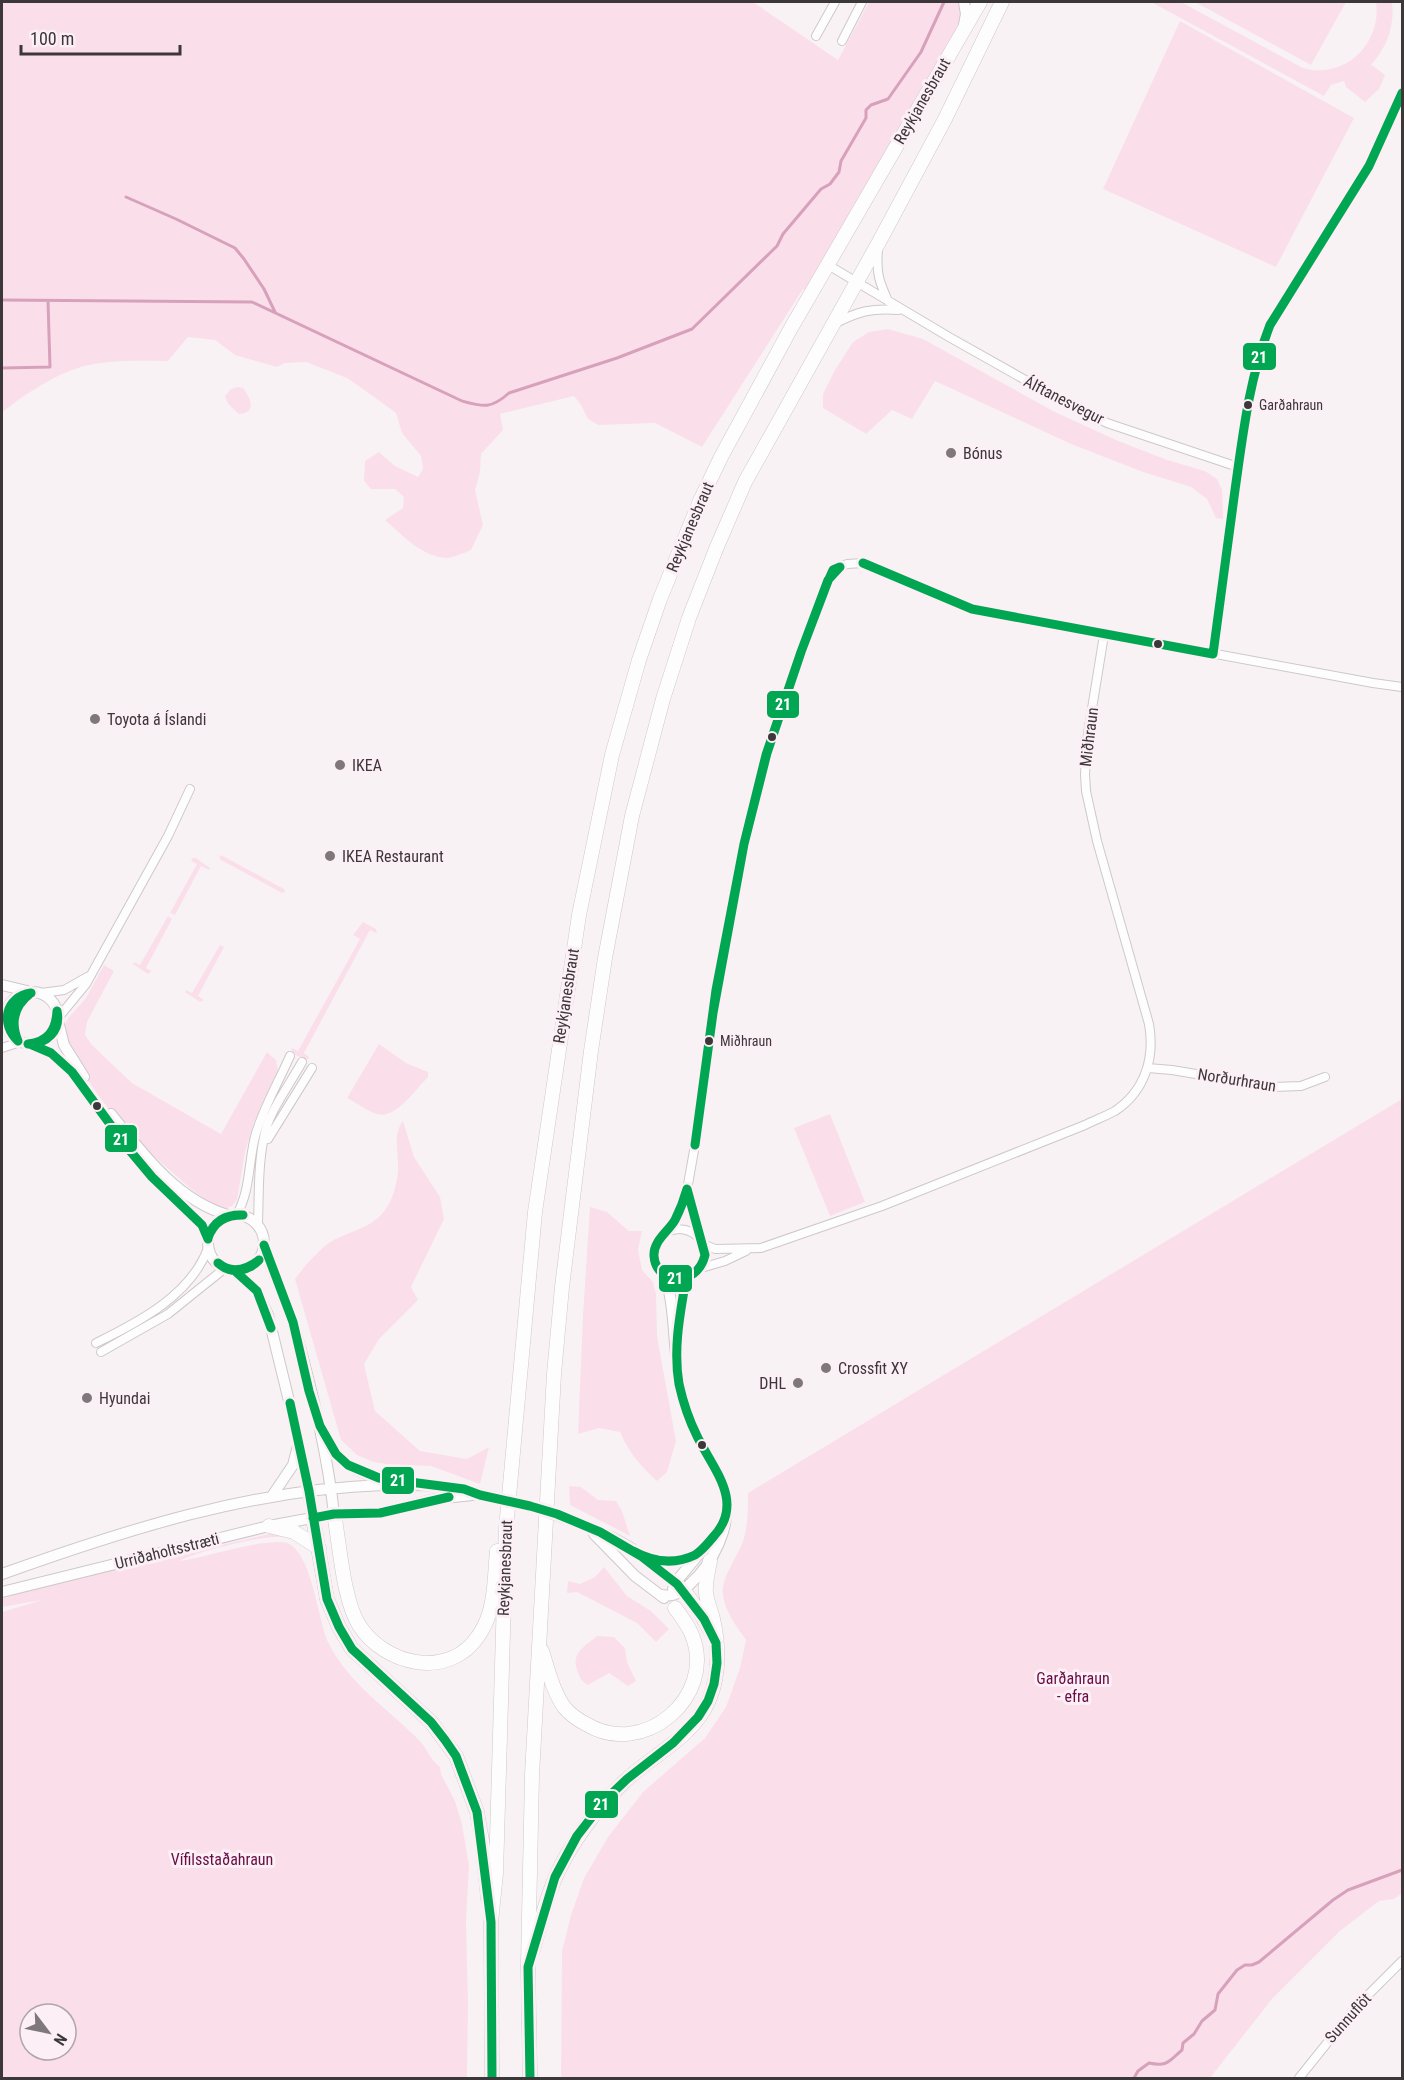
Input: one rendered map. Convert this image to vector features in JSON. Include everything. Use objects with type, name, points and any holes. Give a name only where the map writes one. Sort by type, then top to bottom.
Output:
[{"type":"highway","name":"Reykjanesbraut","points":[[492,2079],[491,1922],[496,1873],[506,1529],[515,1413],[535,1212],[563,1011],[583,893],[612,755],[660,599],[700,501],[755,391],[980,2]]},
{"type":"highway","name":"Reykjanesbraut","points":[[530,2079],[528,1966],[532,1775],[554,1374],[563,1276],[592,1040],[632,816],[663,699],[688,618],[745,482],[945,119],[1002,2]]},
{"type":"highway","points":[[334,1514],[349,1600],[357,1622],[364,1631],[382,1649],[416,1663],[441,1662],[454,1657],[469,1647],[479,1636],[490,1610],[508,1434],[515,1413]]},
{"type":"highway","points":[[313,1518],[327,1599],[352,1649],[431,1722],[456,1756],[477,1812],[491,1922]]},
{"type":"highway","points":[[269,1526],[294,1532],[319,1548]]},
{"type":"highway","points":[[528,1966],[555,1878],[575,1839],[593,1813],[612,1794],[659,1755],[702,1714],[716,1679],[717,1655],[713,1619],[706,1595],[706,1556]]},
{"type":"highway","points":[[539,1642],[557,1694],[565,1708],[574,1717],[596,1730],[605,1732],[638,1733],[654,1728],[671,1717],[684,1701],[692,1685],[697,1659],[695,1647],[673,1595]]},
{"type":"highway","points":[[673,1595],[701,1614],[715,1639]]},
{"type":"street","points":[[816,36],[835,2]]},
{"type":"street","points":[[842,41],[862,2]]},
{"type":"street","points":[[963,29],[966,14],[964,2]]},
{"type":"street","points":[[1213,654],[1250,388],[1260,350],[1270,325],[1369,166],[1402,93]]},
{"type":"street","points":[[879,242],[876,267],[888,302]]},
{"type":"street","name":"Álftanesvegur","points":[[828,265],[888,302],[1052,395],[1107,423],[1238,467]]},
{"type":"street","name":"Álftanesvegur","points":[[833,324],[876,308],[902,310]]},
{"type":"street","points":[[687,1191],[705,1256],[701,1268],[687,1279],[672,1279],[665,1275],[656,1264],[654,1257],[656,1243],[679,1212],[687,1191],[701,1111],[709,1040],[745,834],[774,729],[833,570],[847,564],[863,563],[972,609],[1104,635],[1402,687]]},
{"type":"street","name":"Miðhraun","points":[[701,1242],[715,1249],[761,1248],[882,1206],[1085,1125],[1116,1110],[1126,1102],[1144,1079],[1148,1068],[1152,1038],[1097,841],[1086,791],[1088,733],[1104,635]]},
{"type":"street","points":[[2,1048],[45,1040],[51,1035],[58,1019],[81,992],[168,836],[190,789]]},
{"type":"street","points":[[2,985],[41,993],[64,990],[89,976]]},
{"type":"street","points":[[28,991],[18,995],[10,1002],[3,1014],[9,1032],[25,1043],[51,1053],[72,1072],[126,1146],[152,1177],[202,1225],[211,1257],[257,1291],[268,1316],[299,1442],[313,1518]]},
{"type":"street","points":[[41,993],[55,1005],[61,1036],[73,1060],[107,1110],[132,1141],[168,1179],[202,1205],[232,1215],[245,1215],[258,1224]]},
{"type":"street","points":[[96,1343],[136,1323],[172,1296],[196,1271],[214,1224],[232,1215],[244,1198],[250,1156],[257,1131],[290,1056]]},
{"type":"street","points":[[302,1062],[264,1136],[259,1172],[258,1224],[264,1236],[268,1259],[280,1284],[292,1321],[320,1427],[334,1514]]},
{"type":"street","points":[[263,1150],[274,1128],[312,1068]]},
{"type":"street","name":"Norðurhraun","points":[[1148,1068],[1273,1087],[1300,1086],[1325,1077]]},
{"type":"street","points":[[666,1232],[686,1229],[701,1242]]},
{"type":"street","points":[[101,1352],[168,1314],[229,1270],[244,1270],[258,1261],[264,1245]]},
{"type":"street","name":"Miðhraun","points":[[701,1268],[725,1261],[749,1250]]},
{"type":"street","points":[[665,1275],[670,1293],[682,1394],[696,1434],[724,1486],[727,1506],[718,1548],[706,1556],[673,1595]]},
{"type":"street","points":[[676,1336],[687,1279]]},
{"type":"street","points":[[320,1427],[332,1449],[348,1465],[375,1476],[416,1485],[465,1489],[534,1507],[614,1538],[653,1560],[671,1562],[706,1556]]},
{"type":"street","points":[[273,1496],[293,1465],[299,1442]]},
{"type":"street","name":"Urriðaholtsstræti","points":[[2,1574],[141,1528],[273,1496],[331,1488],[416,1485]]},
{"type":"street","name":"Urriðaholtsstræti","points":[[2,1592],[269,1526],[334,1514],[380,1513],[435,1499],[478,1494]]},
{"type":"street","points":[[583,1526],[608,1546],[635,1576],[673,1595]]},
{"type":"street","points":[[639,1554],[673,1595]]},
{"type":"street","name":"Sunnuflöt","points":[[1299,2079],[1356,2007],[1402,1961]]},
{"type":"green space","points":[[2,2],[753,2],[838,60],[869,2],[958,2],[961,14],[957,29],[807,291],[803,289],[702,447],[655,423],[598,425],[588,419],[574,396],[500,414],[503,430],[481,454],[480,472],[475,490],[483,525],[471,550],[448,558],[422,550],[385,520],[403,508],[404,497],[395,489],[371,489],[364,481],[365,461],[379,452],[395,466],[418,477],[423,469],[421,456],[402,433],[396,413],[347,378],[306,362],[285,363],[277,367],[235,355],[215,340],[188,337],[168,361],[107,362],[83,366],[35,389],[2,413]]},
{"type":"green space","points":[[1151,2],[1181,2],[1303,68],[1318,70],[1333,69],[1357,55],[1367,44],[1373,31],[1376,2],[1392,2],[1391,28],[1381,52],[1370,66],[1372,65],[1385,75],[1379,89],[1365,102],[1346,87],[1344,81],[1331,85],[1324,96]]},
{"type":"green space","points":[[1195,2],[1346,2],[1311,65]]},
{"type":"green space","points":[[1180,21],[1354,118],[1276,267],[1103,189]]},
{"type":"green space","points":[[888,329],[923,339],[1055,412],[1116,440],[1167,460],[1205,471],[1217,479],[1222,490],[1223,519],[1216,518],[1207,499],[1191,487],[1143,472],[1071,444],[935,381],[912,419],[892,410],[866,434],[823,408],[823,394],[853,342],[869,332]]},
{"type":"green space","points":[[243,388],[251,404],[248,411],[239,414],[228,404],[225,396],[231,389]]},
{"type":"green space","points":[[221,855],[284,889],[285,892],[282,893],[221,860],[219,858]]},
{"type":"green space","points":[[193,858],[210,868],[209,870],[201,866],[175,915],[170,913],[197,864],[191,861]]},
{"type":"green space","points":[[168,916],[172,919],[146,968],[152,971],[148,974],[133,964],[134,962],[140,965]]},
{"type":"green space","points":[[363,922],[376,929],[377,932],[370,930],[304,1053],[310,1058],[305,1060],[292,1053],[292,1048],[298,1051],[360,939],[353,935]]},
{"type":"green space","points":[[220,945],[224,947],[198,996],[204,1000],[200,1002],[185,992],[186,990],[192,993]]},
{"type":"green space","points":[[104,965],[114,971],[87,1022],[85,1035],[92,1045],[132,1083],[221,1134],[267,1052],[276,1060],[278,1071],[253,1125],[245,1152],[237,1200],[232,1206],[224,1209],[199,1195],[144,1148],[95,1091],[68,1044],[62,1028],[86,998]]},
{"type":"green space","points":[[379,1044],[406,1063],[428,1072],[428,1077],[405,1102],[384,1115],[373,1113],[347,1098]]},
{"type":"green space","name":"Garðahraun - efra","points":[[1402,1099],[1402,1893],[1394,1899],[1379,1901],[1340,1931],[1272,1999],[1210,2078],[561,2078],[562,1951],[584,1878],[608,1837],[643,1792],[705,1738],[726,1707],[740,1668],[746,1640],[729,1613],[724,1601],[723,1589],[726,1576],[744,1538],[748,1493]]},
{"type":"green space","points":[[830,1114],[865,1202],[830,1216],[794,1128]]},
{"type":"green space","points":[[403,1121],[414,1157],[440,1197],[444,1219],[411,1287],[418,1300],[379,1339],[364,1364],[375,1411],[420,1451],[467,1459],[489,1447],[480,1484],[431,1466],[374,1462],[357,1455],[341,1440],[295,1279],[326,1245],[373,1222],[388,1206],[397,1181],[397,1138]]},
{"type":"green space","points":[[590,1207],[607,1212],[629,1231],[642,1231],[638,1250],[642,1270],[653,1282],[656,1294],[657,1336],[676,1441],[667,1472],[657,1481],[636,1458],[620,1432],[599,1428],[578,1434]]},
{"type":"green space","points":[[569,1486],[581,1487],[598,1500],[616,1501],[622,1511],[630,1536],[570,1505]]},
{"type":"green space","name":"Vífilsstaðahraun","points":[[278,1532],[287,1537],[264,1538],[233,1544],[179,1561],[265,1543],[287,1543],[296,1549],[308,1572],[324,1632],[336,1657],[357,1683],[421,1742],[440,1767],[462,1824],[469,1866],[466,1921],[467,2078],[2,2078],[2,1612],[42,1600],[2,1607],[2,1599],[32,1589]]},
{"type":"green space","points":[[604,1567],[627,1596],[651,1611],[669,1629],[656,1642],[637,1623],[577,1592],[567,1593],[568,1581],[580,1584],[595,1577]]},
{"type":"green space","points":[[597,1636],[614,1637],[625,1648],[627,1662],[636,1681],[628,1686],[609,1673],[588,1685],[582,1681],[577,1670],[576,1659],[580,1650]]},
{"type":"waterway","points":[[2,300],[252,302],[462,401],[482,405],[492,404],[509,393],[617,358],[692,329],[777,246],[783,234],[821,189],[830,184],[839,172],[841,161],[866,118],[866,110],[871,105],[888,99],[921,52],[944,2]]},
{"type":"waterway","points":[[126,197],[235,248],[264,289],[275,312]]},
{"type":"waterway","points":[[2,368],[50,367],[48,301]]},
{"type":"waterway","points":[[1134,2078],[1138,2071],[1149,2063],[1164,2064],[1182,2050],[1183,2043],[1215,2010],[1218,1994],[1237,1970],[1245,1965],[1259,1962],[1348,1890],[1402,1870]]},
{"type":"transit line","name":"21","points":[[1213,654],[1244,427],[1263,345],[1270,325],[1369,166],[1402,93]]},
{"type":"transit line","name":"21","points":[[863,563],[972,609],[1213,654]]},
{"type":"transit line","name":"21","points":[[801,652],[833,570],[840,567]]},
{"type":"transit line","name":"21","points":[[801,652],[828,580],[840,567]]},
{"type":"transit line","name":"21","points":[[744,844],[766,755],[801,652]]},
{"type":"transit line","name":"21","points":[[744,844],[767,753],[801,652]]},
{"type":"transit line","name":"21","points":[[695,1145],[716,990],[744,844]]},
{"type":"transit line","name":"21","points":[[695,1145],[713,1013],[744,844]]},
{"type":"transit line","name":"21","points":[[18,1041],[9,1027],[8,1012],[15,1000],[31,993]]},
{"type":"transit line","name":"21","points":[[18,1041],[14,1021],[21,1003],[31,993]]},
{"type":"transit line","name":"21","points":[[28,1044],[41,1042],[51,1035],[57,1025],[57,1011]]},
{"type":"transit line","name":"21","points":[[28,1044],[41,1041],[50,1034],[55,1024],[57,1011]]},
{"type":"transit line","name":"21","points":[[30,1044],[51,1053],[72,1072],[126,1146],[152,1177],[202,1225],[208,1239]]},
{"type":"transit line","name":"21","points":[[687,1189],[705,1255],[701,1266],[694,1273],[677,1279],[662,1273],[656,1266],[654,1251],[658,1241],[675,1220],[687,1189]]},
{"type":"transit line","name":"21","points":[[208,1238],[213,1227],[221,1220],[226,1217],[243,1215]]},
{"type":"transit line","name":"21","points":[[208,1238],[221,1220],[243,1215]]},
{"type":"transit line","name":"21","points":[[264,1245],[293,1322],[309,1391],[320,1426],[336,1454],[348,1465],[379,1478],[464,1489],[480,1495],[530,1506],[557,1514],[600,1532],[641,1556],[677,1584],[704,1619],[716,1643],[717,1663],[714,1684],[708,1701],[698,1717],[673,1743],[627,1779],[605,1800],[577,1836],[555,1877],[528,1967],[530,2078]]},
{"type":"transit line","name":"21","points":[[218,1263],[233,1270],[249,1266],[259,1260]]},
{"type":"transit line","name":"21","points":[[218,1263],[228,1269],[239,1270],[259,1260]]},
{"type":"transit line","name":"21","points":[[235,1271],[257,1291],[271,1328]]},
{"type":"transit line","name":"21","points":[[633,1551],[648,1558],[664,1561],[679,1560],[695,1555],[714,1536],[723,1523],[727,1511],[723,1486],[691,1424],[679,1384],[677,1345],[686,1279]]},
{"type":"transit line","name":"21","points":[[290,1403],[309,1491],[327,1599],[339,1627],[352,1649],[431,1722],[445,1740],[456,1756],[477,1812],[491,1922],[492,2078]]},
{"type":"transit line","name":"21","points":[[313,1518],[334,1514],[380,1513],[449,1497]]},
{"type":"place","name":"Garðahraun","points":[[1248,405]]},
{"type":"place","name":"Bónus","points":[[951,453]]},
{"type":"place","name":"Toyota á Íslandi","points":[[95,719]]},
{"type":"place","name":"IKEA","points":[[340,765]]},
{"type":"place","name":"IKEA Restaurant","points":[[330,856]]},
{"type":"place","name":"Miðhraun","points":[[709,1041]]},
{"type":"place","name":"Crossfit XY","points":[[826,1368]]},
{"type":"place","name":"DHL","points":[[798,1383]]},
{"type":"place","name":"Hyundai","points":[[87,1398]]}]
